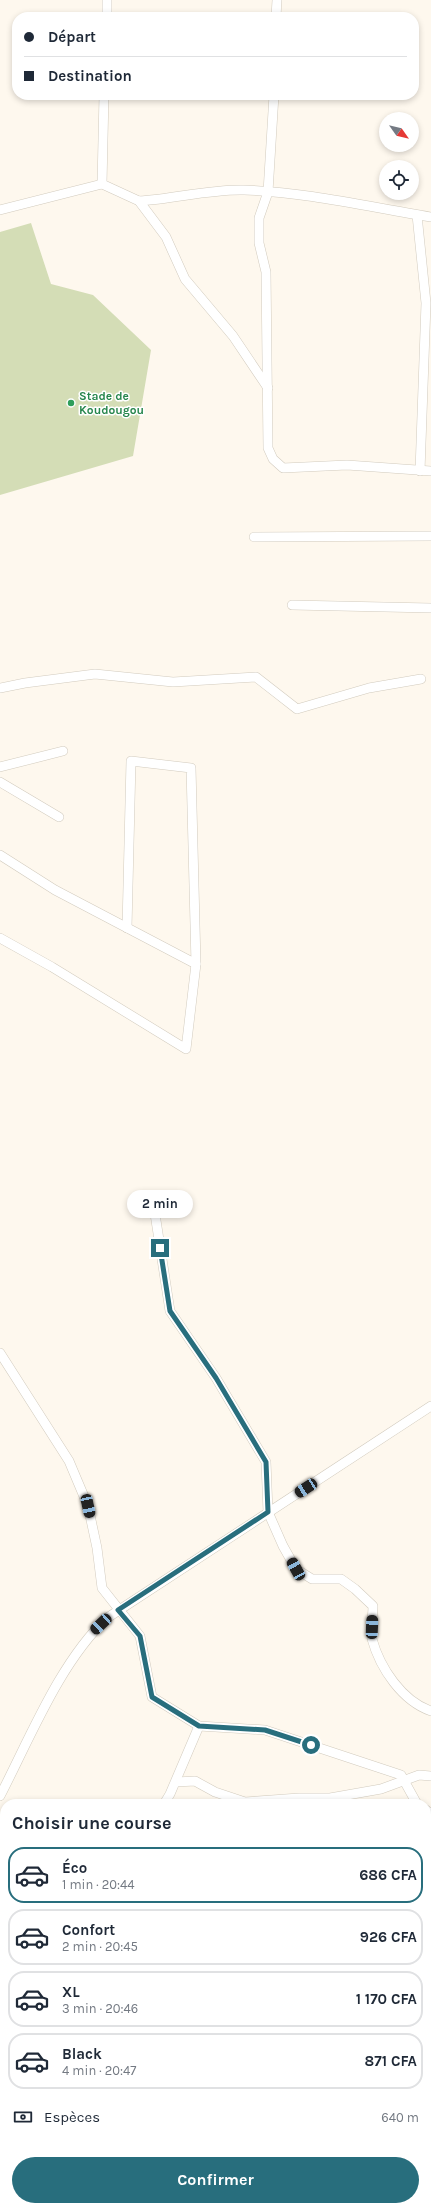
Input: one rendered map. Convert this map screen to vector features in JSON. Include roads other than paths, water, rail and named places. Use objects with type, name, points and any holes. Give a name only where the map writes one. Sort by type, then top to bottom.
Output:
[{"type":"street","points":[[107,0],[107,12]]},
{"type":"street","points":[[276,12],[277,0]]},
{"type":"street","points":[[102,184],[104,100]]},
{"type":"street","points":[[274,100],[268,192],[259,218],[259,242],[266,272],[268,448],[274,459],[283,468],[347,466],[431,471]]},
{"type":"street","points":[[0,210],[102,184],[139,201],[166,237],[185,279],[233,336],[268,388]]},
{"type":"street","points":[[139,201],[168,199],[204,191],[243,190],[268,192],[431,217]]},
{"type":"street","points":[[417,215],[428,303],[420,471]]},
{"type":"street","points":[[254,537],[431,536]]},
{"type":"street","points":[[292,606],[431,608]]},
{"type":"street","points":[[0,688],[25,683],[95,674],[173,682],[256,677],[296,709],[369,688],[421,679]]},
{"type":"street","points":[[0,767],[63,751]]},
{"type":"street","points":[[0,938],[52,967],[186,1049],[196,964],[192,768],[130,761],[128,928]]},
{"type":"street","points":[[0,782],[59,817]]},
{"type":"street","points":[[0,855],[55,890],[196,964]]},
{"type":"street","points":[[153,1202],[170,1311],[216,1378],[266,1462],[268,1512],[283,1546],[296,1569],[312,1579],[341,1579],[355,1589],[373,1606],[372,1638],[382,1665],[406,1696],[431,1711]]},
{"type":"street","points":[[0,1353],[69,1461],[88,1506],[97,1548],[102,1588],[140,1636],[152,1697],[199,1726],[265,1730],[401,1775],[414,1799]]},
{"type":"street","points":[[0,1796],[71,1659],[94,1630],[118,1610],[431,1406]]},
{"type":"street","points":[[167,1799],[176,1782],[199,1726]]},
{"type":"street","points":[[286,1799],[330,1798],[381,1789],[419,1775],[431,1776]]},
{"type":"street","points":[[176,1782],[194,1781],[215,1792],[236,1799]]},
{"type":"place","name":"Stade de Koudougou","points":[[71,403]]}]
